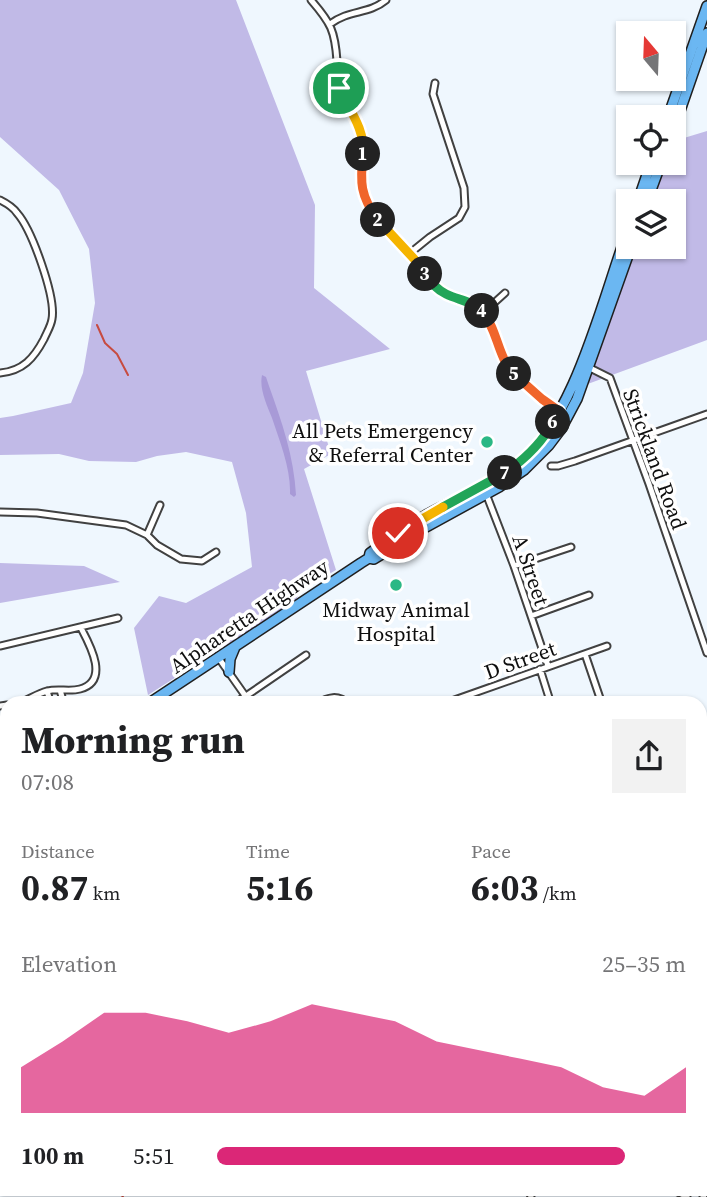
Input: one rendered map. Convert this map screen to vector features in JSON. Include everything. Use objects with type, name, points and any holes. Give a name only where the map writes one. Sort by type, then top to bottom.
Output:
[{"type":"main road","points":[[672,105],[707,6]]},
{"type":"main road","points":[[682,105],[707,33]]},
{"type":"main road","points":[[485,490],[524,470],[549,446],[574,408],[619,259]]},
{"type":"main road","points":[[485,490],[527,456],[544,436],[565,402],[585,366],[626,259]]},
{"type":"main road","name":"Alpharetta Highway","points":[[160,696],[369,558],[374,559],[485,490]]},
{"type":"main road","points":[[229,672],[230,659],[236,645]]},
{"type":"street","points":[[311,0],[330,24],[336,41],[339,88],[361,131],[364,143],[360,177],[366,200],[382,226],[410,254],[432,284],[484,313],[509,368],[559,411]]},
{"type":"street","points":[[330,24],[352,13],[371,9],[386,0]]},
{"type":"street","points":[[410,254],[459,218],[465,207],[464,188],[433,94],[435,83]]},
{"type":"street","points":[[0,200],[17,212],[31,236],[40,258],[53,309],[51,322],[33,357],[17,370],[0,373]]},
{"type":"street","points":[[484,313],[505,293]]},
{"type":"street","name":"Strickland Road","points":[[585,366],[610,379],[707,653]]},
{"type":"street","points":[[551,466],[567,464],[707,414]]},
{"type":"street","name":"A Street","points":[[485,490],[548,666]]},
{"type":"street","points":[[147,535],[160,505]]},
{"type":"street","points":[[0,512],[37,513],[126,525],[147,535],[157,545],[181,559],[202,561],[216,552]]},
{"type":"street","points":[[514,566],[571,547]]},
{"type":"street","points":[[531,616],[589,595]]},
{"type":"street","points":[[0,646],[118,618]]},
{"type":"street","points":[[35,696],[47,691],[82,688],[92,682],[97,669],[95,658],[81,628]]},
{"type":"street","name":"D Street","points":[[465,696],[607,646]]},
{"type":"street","points":[[585,654],[599,696]]},
{"type":"street","points":[[218,657],[246,696],[306,655]]},
{"type":"street","points":[[540,669],[548,696]]},
{"type":"street","points":[[60,690],[62,696]]},
{"type":"street","points":[[47,691],[49,696]]},
{"type":"shaded area","points":[[0,0],[236,0],[315,205],[314,288],[390,349],[306,371],[331,454],[304,469],[336,570],[302,590],[295,601],[148,695],[134,628],[159,596],[186,603],[252,567],[246,513],[232,462],[186,452],[136,462],[89,461],[59,454],[0,455],[0,418],[71,403],[83,373],[95,303],[89,249],[59,190],[0,137]]},
{"type":"shaded area","points":[[707,131],[707,340],[585,385],[629,259],[686,259],[686,189],[653,189],[659,175],[686,175],[686,137]]},
{"type":"shaded area","points":[[262,375],[266,377],[287,440],[295,481],[294,497],[290,494],[289,475],[263,391]]},
{"type":"shaded area","points":[[0,563],[84,566],[120,582],[0,603]]},
{"type":"waterway","points":[[97,325],[105,343],[117,354],[128,375]]},
{"type":"place","name":"All Pets Emergency & Referral Center","points":[[487,442]]},
{"type":"place","name":"Midway Animal Hospital","points":[[396,585]]},
{"type":"route","points":[[339,88],[361,131],[364,143],[360,177],[366,200],[373,213],[416,261],[432,284],[484,313],[493,328],[505,363],[542,399],[559,411],[544,436],[516,465],[398,533]]}]
